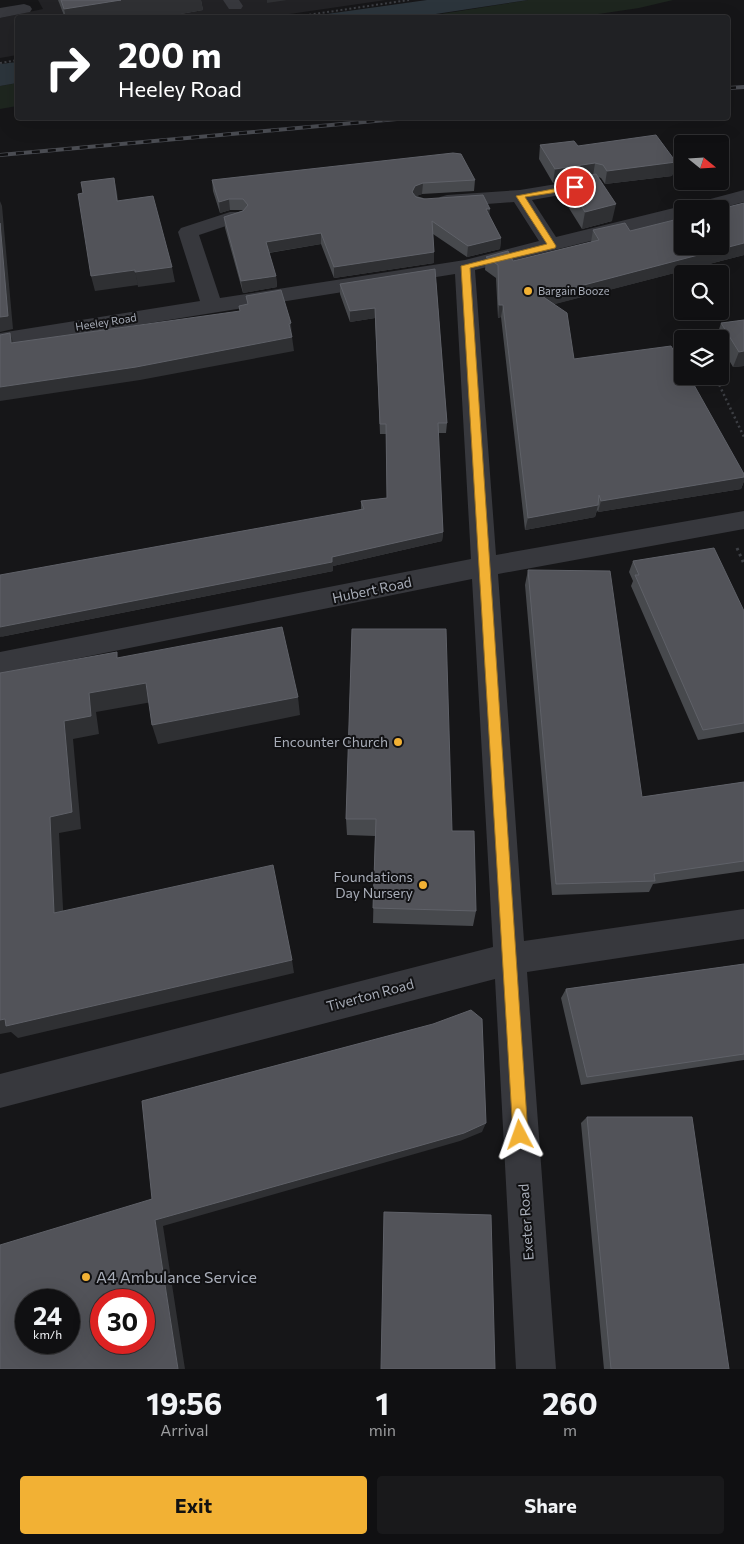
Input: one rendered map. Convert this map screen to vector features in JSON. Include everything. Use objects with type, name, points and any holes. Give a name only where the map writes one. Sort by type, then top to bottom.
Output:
[{"type":"street","points":[[0,13],[24,9]]},
{"type":"street","points":[[432,202],[520,196],[593,184]]},
{"type":"street","points":[[520,196],[552,246]]},
{"type":"street","points":[[729,200],[744,196]]},
{"type":"street","name":"Heeley Road","points":[[0,340],[465,266],[552,246],[674,214]]},
{"type":"street","points":[[212,305],[188,232],[236,216]]},
{"type":"street","name":"Exeter Road","points":[[465,266],[536,1369]]},
{"type":"street","name":"Hubert Road","points":[[0,663],[275,610],[483,567],[744,520]]},
{"type":"street","name":"Tiverton Road","points":[[0,1091],[509,959],[744,924]]},
{"type":"path","points":[[307,15],[408,0]]},
{"type":"path","points":[[0,62],[15,60]]},
{"type":"path","points":[[719,385],[744,437]]},
{"type":"shaded area","points":[[38,0],[386,0],[283,15],[15,15],[15,55],[0,58],[0,18],[43,9]]},
{"type":"shaded area","points":[[427,0],[528,0],[429,15],[319,15]]},
{"type":"shaded area","points":[[528,0],[673,0],[639,8],[592,15],[435,15]]},
{"type":"shaded area","points":[[15,62],[15,83],[0,86],[0,64]]},
{"type":"shaded area","points":[[15,83],[15,106],[0,109],[0,86]]},
{"type":"building","points":[[61,0],[121,0],[64,9]]},
{"type":"building","points":[[656,135],[674,159],[674,162],[607,171],[603,165],[595,163],[555,169],[540,145],[574,141],[578,146]]},
{"type":"building","points":[[453,153],[461,154],[475,180],[423,183],[415,186],[412,192],[416,197],[424,199],[483,195],[490,209],[486,209],[501,238],[468,246],[432,221],[434,252],[334,267],[321,233],[266,242],[276,276],[241,281],[224,217],[243,211],[248,205],[243,199],[229,199],[219,202],[212,180]]},
{"type":"building","points":[[596,174],[616,204],[585,212],[565,180]]},
{"type":"building","points":[[114,178],[117,201],[153,196],[172,267],[91,276],[78,194],[83,193],[81,182]]},
{"type":"building","points":[[744,203],[744,243],[729,247],[729,207]]},
{"type":"building","points":[[674,220],[674,255],[698,255],[542,296],[567,313],[574,359],[671,346],[674,351],[674,385],[694,385],[744,477],[601,501],[599,495],[598,505],[528,518],[503,305],[499,305],[498,265],[486,257],[508,251],[513,261],[599,240],[593,230],[625,223],[630,231]]},
{"type":"building","points":[[0,223],[8,316],[0,317]]},
{"type":"building","points":[[435,269],[447,423],[438,423],[443,532],[332,557],[332,562],[0,627],[0,575],[364,509],[361,501],[387,498],[386,424],[380,424],[375,308],[350,311],[340,284]]},
{"type":"building","points":[[281,290],[291,323],[289,324],[292,337],[136,367],[0,387],[0,335],[10,333],[11,343],[240,311],[239,306],[248,304],[246,296]]},
{"type":"building","points":[[744,320],[744,351],[739,352],[729,336],[729,330],[725,330],[721,323]]},
{"type":"building","points":[[714,548],[744,611],[744,723],[703,730],[635,575],[639,575],[633,561]]},
{"type":"building","points":[[528,570],[610,571],[642,797],[744,782],[744,861],[654,874],[655,881],[556,884]]},
{"type":"building","points":[[282,627],[298,697],[152,725],[146,683],[89,693],[91,716],[64,721],[72,812],[50,817],[54,913],[273,865],[292,960],[6,1026],[5,1019],[0,1020],[0,673],[117,652],[117,658]]},
{"type":"building","name":"Encounter Church","points":[[352,629],[446,629],[452,831],[474,831],[476,911],[373,908],[376,819],[346,819]]},
{"type":"building","points":[[744,964],[744,1054],[587,1077],[566,989]]},
{"type":"building","points":[[471,1010],[482,1019],[486,1123],[464,1133],[155,1220],[178,1369],[0,1369],[0,1245],[152,1199],[142,1101],[433,1024]]},
{"type":"building","points":[[587,1117],[692,1117],[729,1369],[611,1369]]},
{"type":"building","points":[[384,1212],[491,1215],[495,1369],[381,1369]]},
{"type":"railway","points":[[730,88],[744,87]]},
{"type":"railway","points":[[0,155],[386,120]]},
{"type":"place","name":"Bargain Booze","points":[[528,291]]},
{"type":"place","name":"Encounter Church","points":[[398,742]]},
{"type":"place","name":"Foundations Day Nursery","points":[[423,885]]},
{"type":"place","name":"A4 Ambulance Service","points":[[86,1277]]},
{"type":"route","points":[[520,1135],[465,266],[552,246],[520,196],[575,187]]}]
